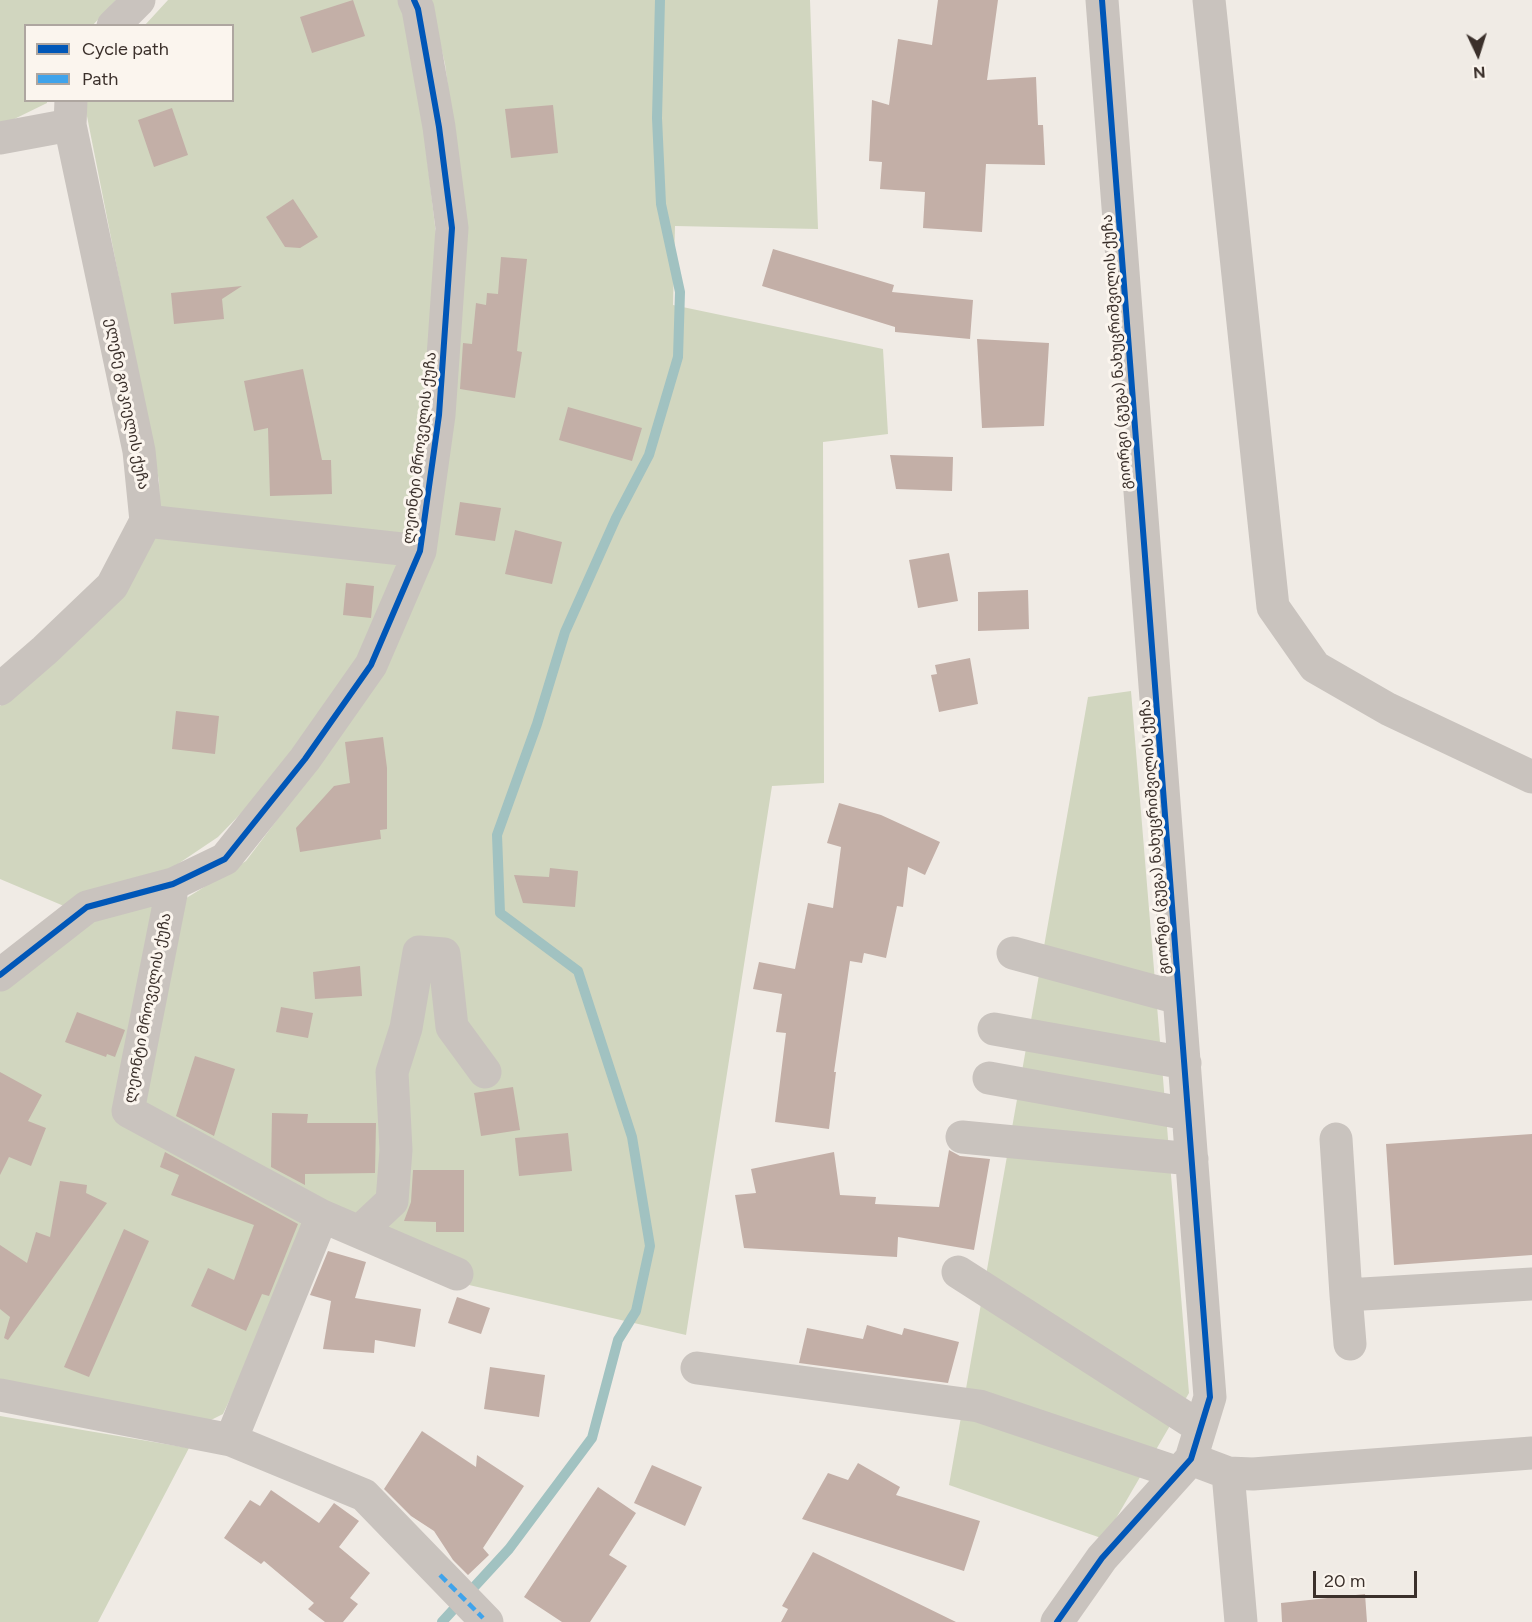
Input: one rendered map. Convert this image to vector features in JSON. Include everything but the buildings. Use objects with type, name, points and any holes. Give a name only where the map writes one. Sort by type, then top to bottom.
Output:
[{"type":"street","points":[[115,24],[139,0]]},
{"type":"street","name":"ლეონტი მროველის ქუჩა","points":[[322,1216],[128,1111],[173,884],[225,859],[305,759],[371,665],[420,551],[439,415],[452,228],[435,104],[418,9],[414,0]]},
{"type":"street","name":"გიორგი (გუგა) ნახუცრიშვილის ქუჩა","points":[[1057,1622],[1102,1558],[1185,1466],[1210,1397],[1102,0]]},
{"type":"street","points":[[1209,0],[1273,607],[1315,667],[1388,709],[1532,777]]},
{"type":"street","points":[[0,138],[71,113]]},
{"type":"street","name":"ელენე გოკიელის ქუჩა","points":[[71,113],[139,451],[146,521]]},
{"type":"street","points":[[0,689],[45,651],[112,586],[146,521],[420,551]]},
{"type":"street","points":[[0,975],[87,907],[173,884]]},
{"type":"street","points":[[360,1232],[392,1201],[396,1150],[392,1072],[406,1028],[419,952],[444,954],[452,1027],[485,1072]]},
{"type":"street","points":[[1014,953],[1179,998]]},
{"type":"street","points":[[994,1029],[1185,1063]]},
{"type":"street","points":[[989,1078],[1188,1114]]},
{"type":"street","points":[[962,1137],[1192,1160]]},
{"type":"street","points":[[1336,1138],[1350,1344]]},
{"type":"street","points":[[231,1440],[322,1216],[458,1274]]},
{"type":"street","points":[[958,1272],[1200,1427]]},
{"type":"street","points":[[1346,1295],[1532,1284]]},
{"type":"street","points":[[697,1368],[979,1406],[1185,1466],[1228,1473],[1253,1474],[1532,1453]]},
{"type":"street","points":[[0,1395],[231,1440],[364,1495],[485,1620]]},
{"type":"street","points":[[1228,1473],[1241,1622]]},
{"type":"green space","points":[[0,0],[116,0],[94,24],[24,24],[24,102],[47,103],[0,126]]},
{"type":"green space","points":[[168,0],[404,0],[410,12],[437,243],[427,420],[407,536],[160,514],[159,481],[84,102],[234,102],[234,24],[146,24]]},
{"type":"green space","points":[[430,0],[810,0],[818,229],[675,226],[673,305],[883,349],[888,434],[823,442],[824,783],[772,786],[686,1335],[456,1282],[136,1105],[180,902],[246,861],[304,784],[432,561],[467,230],[445,64]]},
{"type":"green space","points":[[152,536],[400,562],[404,578],[319,733],[218,837],[154,880],[71,909],[0,879],[0,706],[70,648]]},
{"type":"green space","points":[[1131,691],[1189,1393],[1104,1539],[949,1485],[1088,697]]},
{"type":"green space","points":[[147,896],[160,913],[117,1119],[295,1207],[306,1238],[223,1414],[201,1425],[0,1384],[0,990],[79,921]]},
{"type":"green space","points":[[0,1416],[189,1448],[98,1622],[0,1622]]},
{"type":"waterway","points":[[442,1622],[509,1549],[592,1438],[618,1340],[636,1311],[650,1246],[632,1137],[578,971],[500,913],[497,835],[537,724],[565,632],[616,518],[649,455],[678,357],[680,292],[661,204],[657,118],[660,0]]},
{"type":"marked path","points":[[440,1575],[483,1618]]},
{"type":"cycle path","points":[[0,975],[87,907],[173,884],[225,859],[305,759],[371,665],[420,551],[439,415],[452,228],[439,127],[418,9],[414,0]]},
{"type":"cycle path","points":[[1057,1622],[1102,1558],[1191,1459],[1210,1397],[1102,0]]}]
